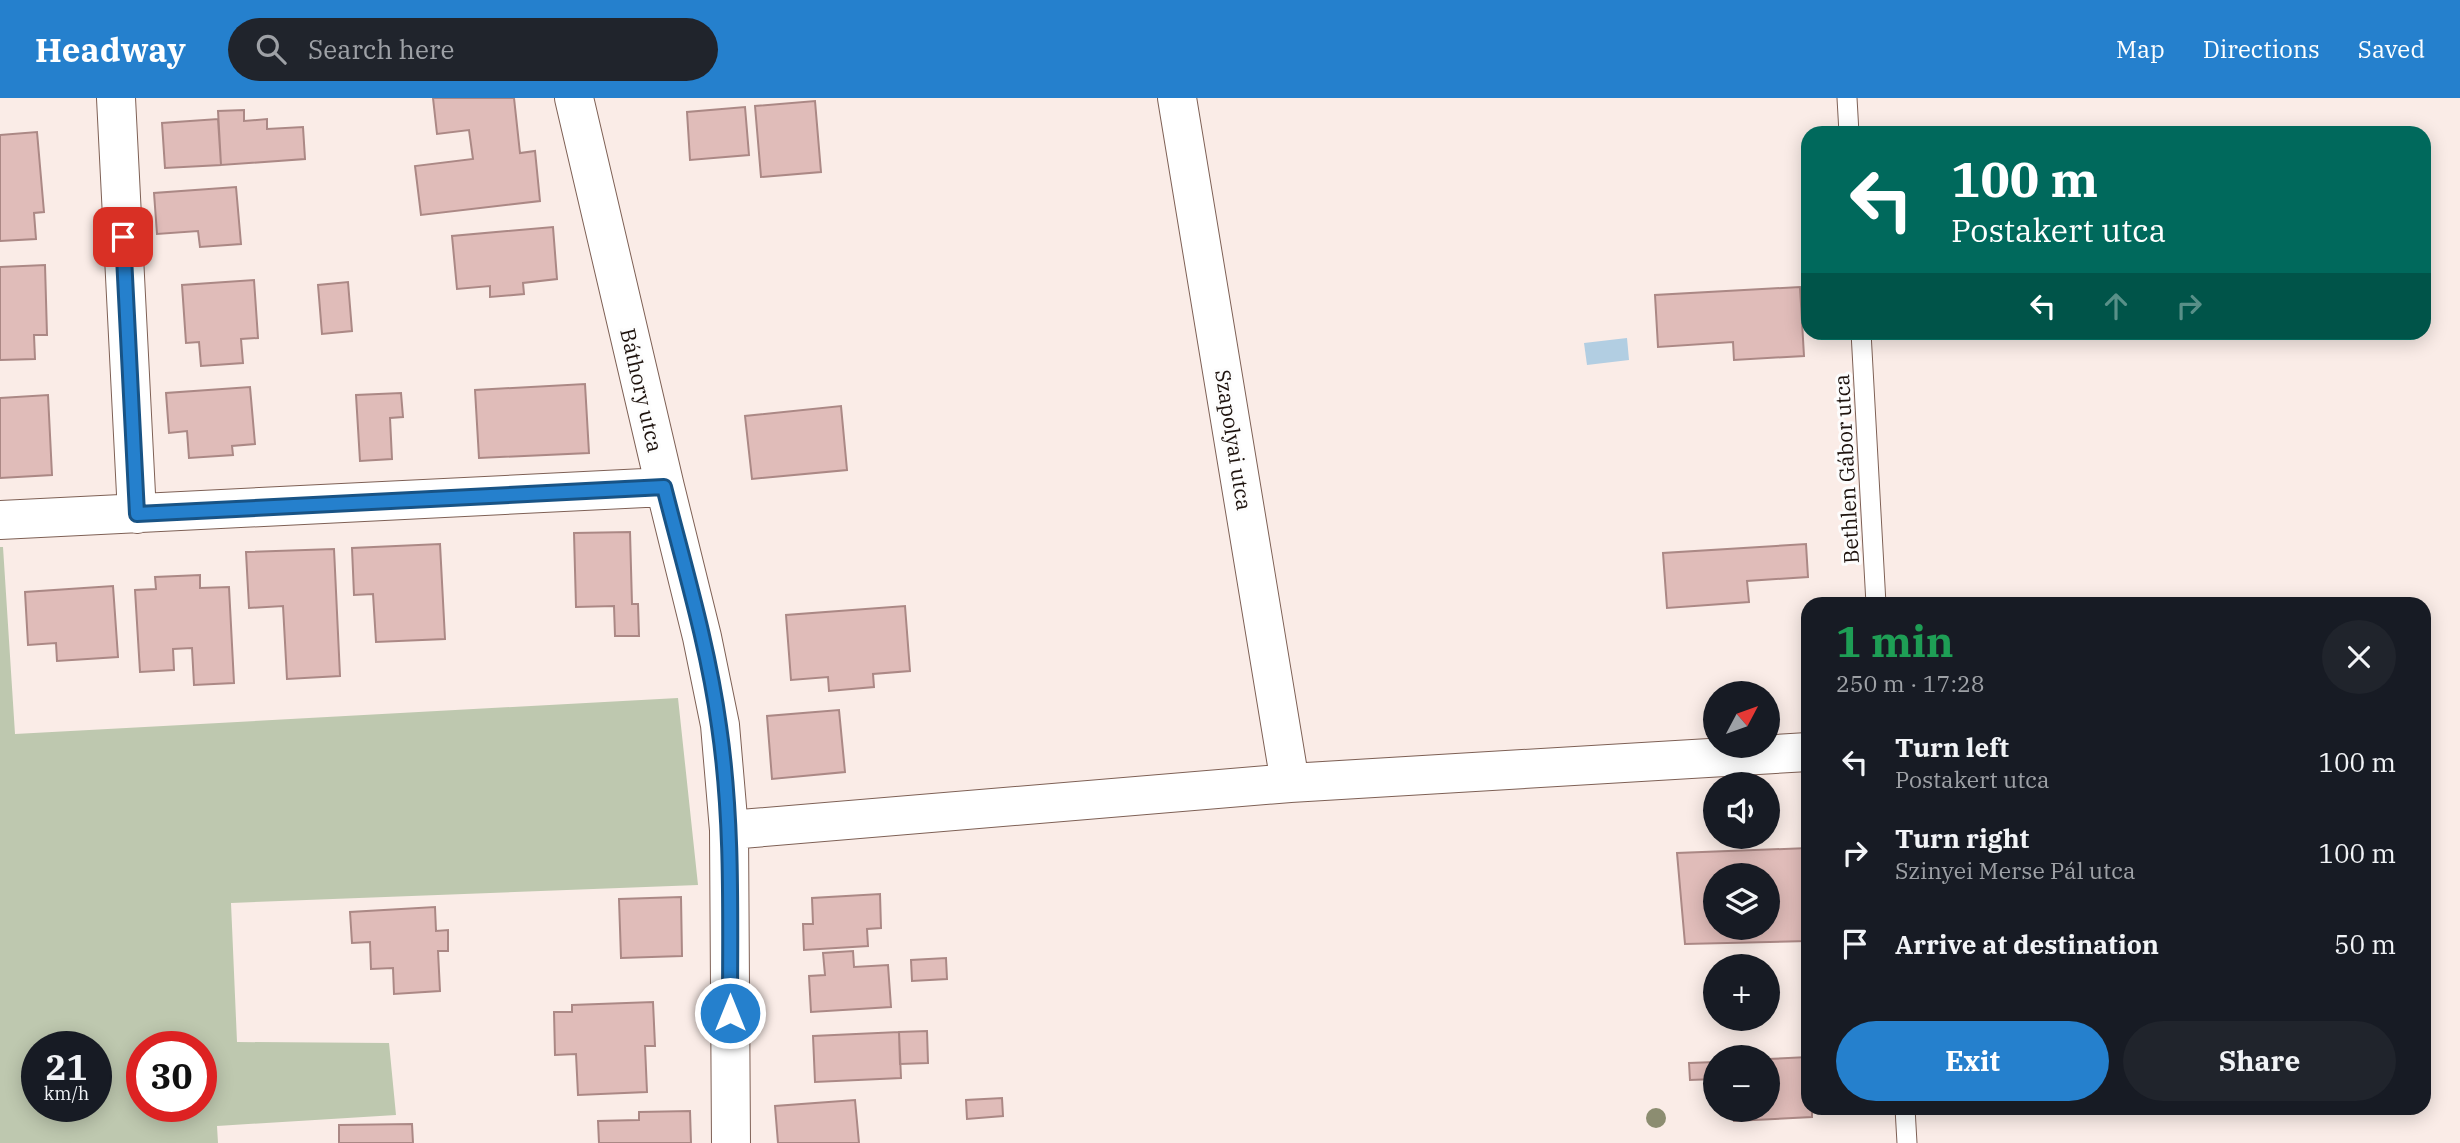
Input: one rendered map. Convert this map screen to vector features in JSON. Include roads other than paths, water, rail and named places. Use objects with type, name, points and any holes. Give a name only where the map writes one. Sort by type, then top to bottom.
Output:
[{"type":"street","points":[[116,98],[137,514]]},
{"type":"street","name":"Báthory utca","points":[[574,98],[664,487],[702,637],[719,725],[730,830],[731,1143]]},
{"type":"street","name":"Szapolyai utca","points":[[1177,98],[1290,783]]},
{"type":"street","points":[[0,520],[664,487]]},
{"type":"street","points":[[730,830],[1290,783],[1801,752]]},
{"type":"lane","points":[[1847,98],[1849,126]]},
{"type":"lane","name":"Bethlen Gábor utca","points":[[1861,340],[1876,597]]},
{"type":"lane","points":[[1905,1115],[1906,1143]]},
{"type":"water","points":[[1627,338],[1629,360],[1587,365],[1584,343]]}]
